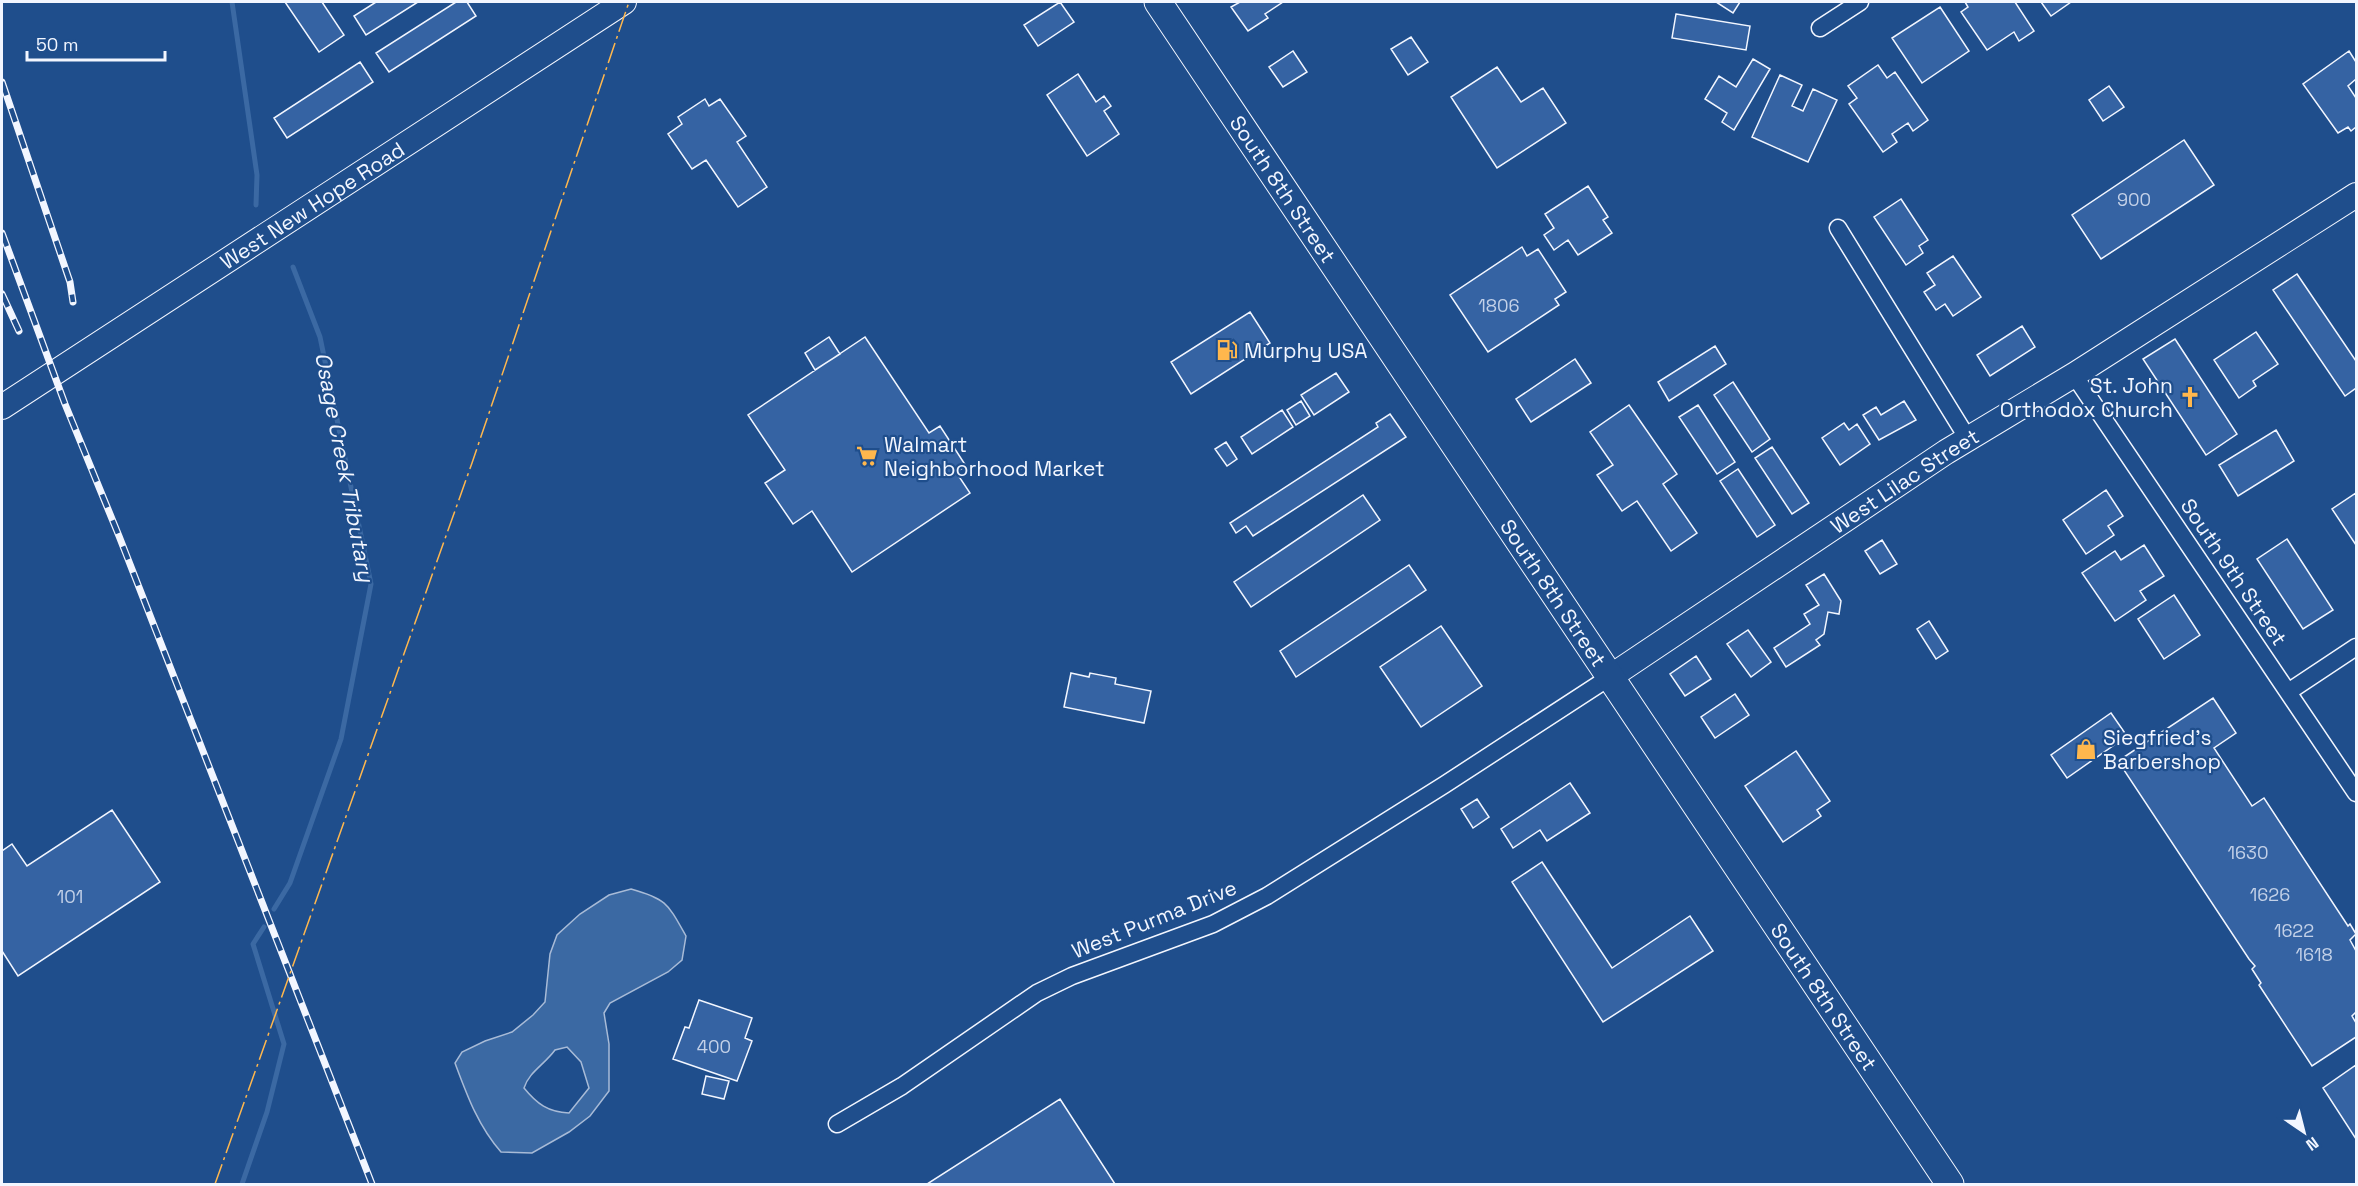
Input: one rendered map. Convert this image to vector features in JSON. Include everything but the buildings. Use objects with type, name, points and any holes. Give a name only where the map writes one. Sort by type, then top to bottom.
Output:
[{"type":"main road","name":"South 8th Street","points":[[1158,2],[1950,1185]]},
{"type":"street","name":"West New Hope Road","points":[[2,406],[624,2]]},
{"type":"street","points":[[1820,28],[1839,7],[1860,2]]},
{"type":"street","name":"West Lilac Street","points":[[1610,677],[1968,439],[2074,375],[2356,195]]},
{"type":"street","points":[[1838,228],[1968,439]]},
{"type":"street","name":"South 9th Street","points":[[2074,375],[2356,793]]},
{"type":"street","points":[[2288,692],[2356,647]]},
{"type":"street","name":"West Purma Drive","points":[[837,1124],[902,1086],[1037,993],[1072,976],[1213,924],[1268,896],[1426,797],[1610,677]]},
{"type":"water","points":[[631,889],[652,896],[665,904],[686,936],[682,960],[668,972],[610,1003],[604,1013],[609,1044],[609,1091],[590,1116],[569,1132],[532,1153],[501,1152],[480,1121],[455,1063],[462,1052],[512,1032],[545,1002],[550,954],[557,935],[580,914],[609,895]],"holes":[[[567,1047],[581,1062],[589,1088],[569,1113],[555,1111],[544,1106],[524,1088],[529,1077],[555,1050]]]},
{"type":"waterway","name":"Osage Creek Tributary","points":[[232,2],[257,175],[256,205]]},
{"type":"waterway","name":"Osage Creek Tributary","points":[[274,909],[290,883],[341,739],[371,584],[320,337],[293,267]]},
{"type":"waterway","name":"Osage Creek Tributary","points":[[242,1184],[267,1112],[284,1044],[253,944],[264,927]]},
{"type":"railway","points":[[2,82],[70,282],[73,302]]},
{"type":"railway","points":[[2,233],[65,404],[119,536],[372,1184]]},
{"type":"railway","points":[[2,294],[19,331]]},
{"type":"power","points":[[215,1184],[472,463],[629,2]]},
{"type":"place","name":"Murphy USA","points":[[1227,350]]},
{"type":"place","name":"St. John Orthodox Church","points":[[2190,397]]},
{"type":"place","name":"Walmart Neighborhood Market","points":[[867,456]]},
{"type":"place","name":"Siegfried’s Barbershop","points":[[2086,749]]}]
